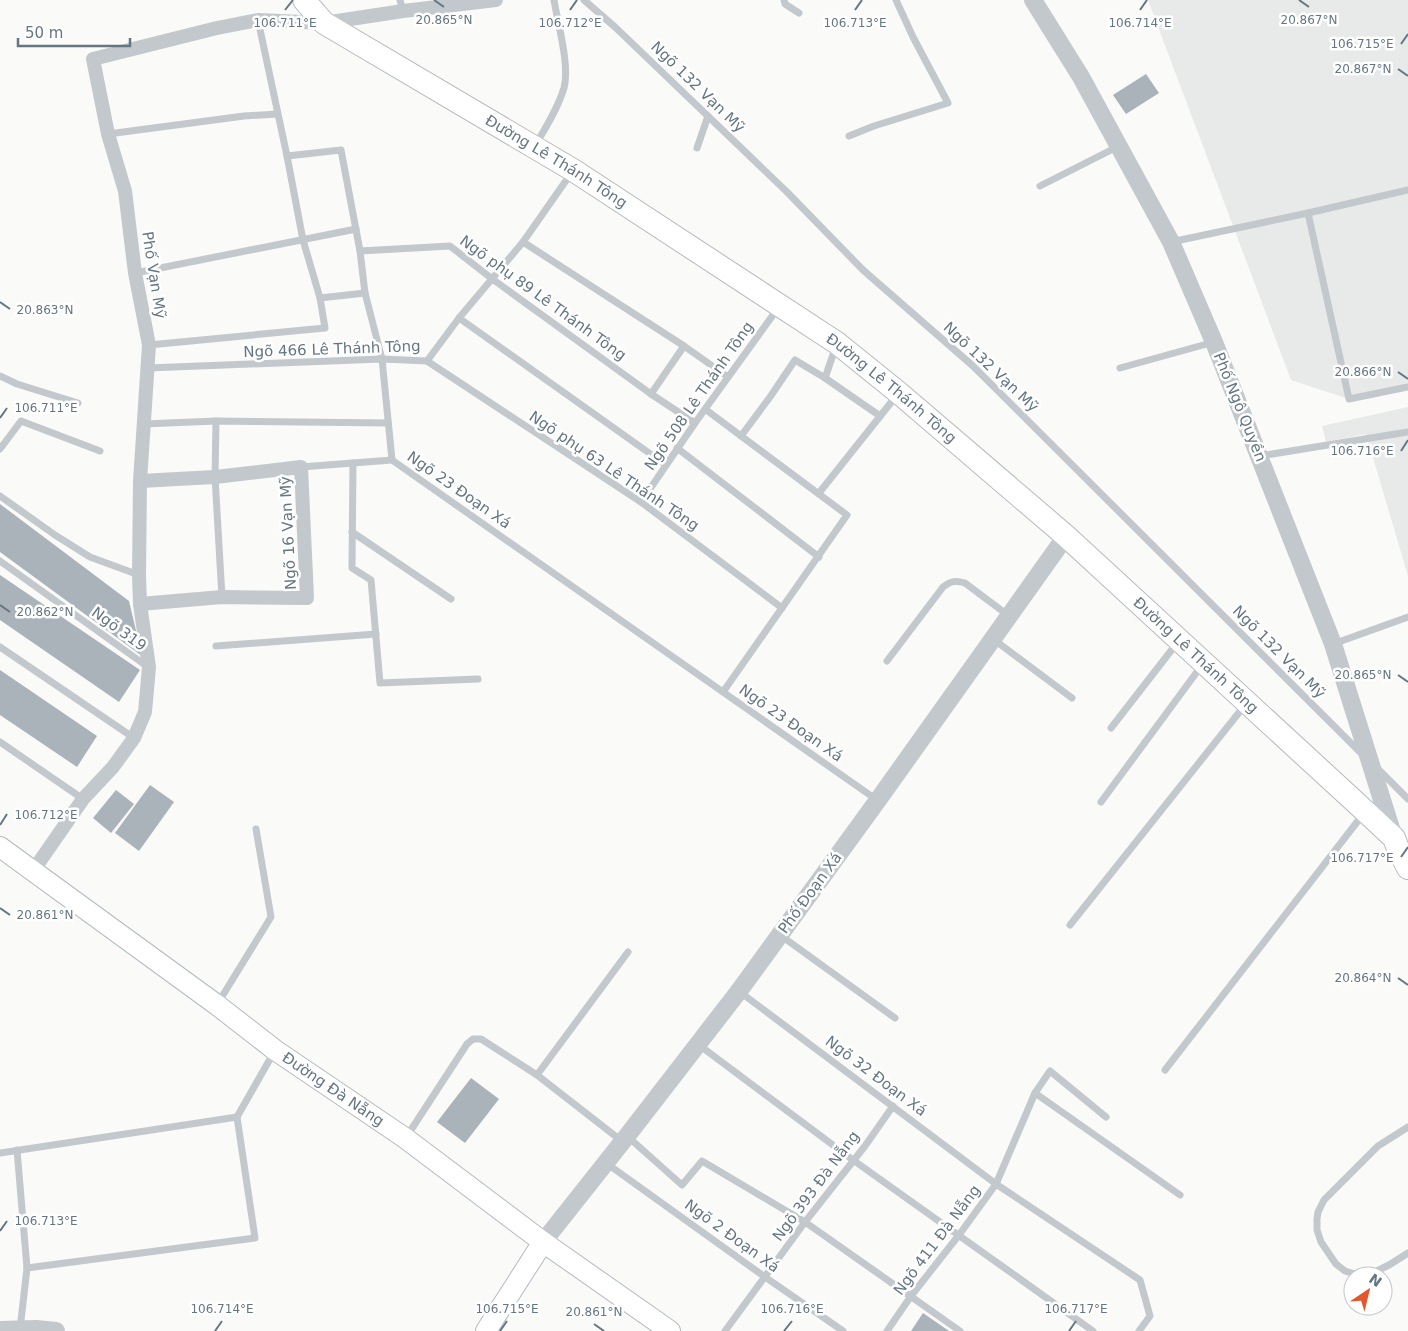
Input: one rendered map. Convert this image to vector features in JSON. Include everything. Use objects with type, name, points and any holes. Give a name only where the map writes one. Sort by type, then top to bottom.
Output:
[{"type":"main road","name":"Đường Lê Thánh Tông","points":[[304,0],[324,23],[573,170],[837,343],[899,393],[1066,536],[1394,838],[1408,868]]},
{"type":"main road","name":"Đường Đà Nẵng","points":[[0,847],[217,1005],[275,1050],[405,1138],[543,1242],[670,1331]]},
{"type":"main road","points":[[486,1331],[543,1242]]},
{"type":"street","name":"Phố Vạn Mỹ","points":[[33,871],[83,799],[113,767],[134,738],[145,712],[149,667],[140,604],[139,575],[140,481],[149,345],[135,273],[125,191],[108,134],[92,59],[217,28],[258,20],[324,23],[401,5],[496,0]]},
{"type":"street","name":"Phố Ngô Quyền","points":[[1033,0],[1081,77],[1171,242],[1260,456],[1333,644],[1394,838]]},
{"type":"street","name":"Ngõ 16 Vạn Mỹ","points":[[140,481],[215,477],[301,467],[307,598],[222,597],[140,604]]},
{"type":"street","name":"Phố Đoạn Xá","points":[[543,1242],[739,992],[1066,536]]},
{"type":"street","points":[[0,1330],[56,1331]]},
{"type":"lane","points":[[534,147],[560,100],[564,88],[566,73],[554,0]]},
{"type":"lane","name":"Ngõ 132 Vạn Mỹ","points":[[584,0],[616,26],[787,192],[863,270],[973,366],[1408,799]]},
{"type":"lane","points":[[784,0],[785,4],[799,13]]},
{"type":"lane","points":[[849,136],[874,126],[948,103],[896,0]]},
{"type":"lane","points":[[149,345],[325,328],[320,298],[303,240],[258,20]]},
{"type":"lane","points":[[108,134],[244,116],[278,114]]},
{"type":"lane","points":[[697,148],[708,116]]},
{"type":"lane","points":[[1040,186],[1119,146]]},
{"type":"lane","name":"Ngõ 23 Đoạn Xá","points":[[287,156],[341,150],[360,251],[365,293],[382,359],[392,460],[878,800]]},
{"type":"lane","name":"Ngõ 466 Lê Thánh Tông","points":[[148,368],[382,359],[427,361],[491,278],[523,242],[573,170]]},
{"type":"lane","points":[[1171,242],[1408,190]]},
{"type":"lane","points":[[1308,213],[1349,399],[1408,387]]},
{"type":"lane","points":[[135,273],[356,229]]},
{"type":"lane","points":[[523,242],[684,346],[728,377]]},
{"type":"lane","name":"Ngõ phụ 89 Lê Thánh Tông","points":[[360,251],[450,246],[651,394],[695,423]]},
{"type":"lane","points":[[320,298],[365,293]]},
{"type":"lane","name":"Ngõ 508 Lê Thánh Tông","points":[[640,502],[780,306]]},
{"type":"lane","points":[[459,318],[666,466]]},
{"type":"lane","points":[[1120,368],[1214,342]]},
{"type":"lane","points":[[826,378],[837,343]]},
{"type":"lane","points":[[651,394],[684,346]]},
{"type":"lane","points":[[741,436],[795,360],[826,378],[880,416]]},
{"type":"lane","name":"Ngõ phụ 63 Lê Thánh Tông","points":[[427,361],[640,502],[782,608]]},
{"type":"lane","points":[[0,376],[17,384],[78,403]]},
{"type":"lane","points":[[819,493],[899,393]]},
{"type":"lane","points":[[705,409],[847,515],[723,692]]},
{"type":"lane","points":[[0,449],[21,421],[100,451]]},
{"type":"lane","points":[[144,424],[216,421],[388,423]]},
{"type":"lane","points":[[216,421],[215,477],[222,597]]},
{"type":"lane","points":[[1260,456],[1408,432]]},
{"type":"lane","points":[[677,448],[819,557]]},
{"type":"lane","points":[[301,467],[392,460]]},
{"type":"lane","points":[[353,463],[352,568],[371,580],[380,683],[478,679]]},
{"type":"lane","points":[[0,496],[90,557],[139,575]]},
{"type":"lane","points":[[352,532],[451,598]]},
{"type":"lane","name":"Ngõ 319","points":[[0,561],[149,667]]},
{"type":"lane","points":[[887,661],[943,586],[949,582],[965,583],[1009,616]]},
{"type":"lane","points":[[1333,644],[1408,617]]},
{"type":"lane","points":[[216,646],[376,634]]},
{"type":"lane","points":[[993,639],[1072,698]]},
{"type":"lane","points":[[1111,728],[1179,640]]},
{"type":"lane","points":[[0,647],[134,738]]},
{"type":"lane","points":[[1101,802],[1204,663]]},
{"type":"lane","points":[[1070,925],[1247,703]]},
{"type":"lane","points":[[0,742],[83,799]]},
{"type":"lane","points":[[1165,1070],[1365,811]]},
{"type":"lane","points":[[217,1005],[271,917],[256,829]]},
{"type":"lane","points":[[779,935],[894,1018]]},
{"type":"lane","points":[[537,1075],[628,952]]},
{"type":"lane","name":"Ngõ 32 Đoạn Xá","points":[[739,992],[996,1184]]},
{"type":"lane","points":[[405,1138],[467,1044],[473,1039],[481,1039],[537,1075],[625,1139],[682,1185],[702,1161],[805,1222],[960,1331]]},
{"type":"lane","points":[[698,1044],[853,1160],[1093,1331]]},
{"type":"lane","points":[[27,1268],[255,1238],[237,1117],[275,1050]]},
{"type":"lane","points":[[996,1184],[1035,1093],[1050,1071],[1106,1117]]},
{"type":"lane","points":[[1035,1093],[1180,1195]]},
{"type":"lane","name":"Ngõ 393 Đà Nẵng","points":[[725,1331],[893,1106]]},
{"type":"lane","points":[[0,1153],[237,1117]]},
{"type":"lane","points":[[1408,1127],[1378,1146],[1330,1193],[1324,1200],[1317,1219],[1321,1242],[1336,1264],[1345,1271],[1358,1275],[1371,1274],[1389,1266],[1408,1253]]},
{"type":"lane","points":[[17,1150],[31,1330]]},
{"type":"lane","name":"Ngõ 2 Đoạn Xá","points":[[606,1163],[844,1331]]},
{"type":"lane","name":"Ngõ 411 Đà Nẵng","points":[[886,1331],[996,1184],[1140,1280],[1150,1316],[1139,1331]]},
{"type":"shaded area","points":[[1148,0],[1408,0],[1408,387],[1349,399],[1291,380]]},
{"type":"shaded area","points":[[1408,407],[1408,576],[1366,434],[1326,442],[1322,426]]},
{"type":"building","points":[[1146,74],[1159,93],[1126,114],[1113,95]]},
{"type":"building","points":[[0,504],[129,601],[142,656],[0,552]]},
{"type":"building","points":[[0,575],[140,670],[119,702],[0,620]]},
{"type":"building","points":[[0,670],[97,736],[77,767],[0,715]]},
{"type":"building","points":[[150,785],[174,802],[139,851],[115,833]]},
{"type":"building","points":[[116,790],[134,804],[111,833],[93,818]]},
{"type":"building","points":[[471,1078],[499,1099],[465,1143],[437,1122]]},
{"type":"building","points":[[923,1313],[949,1331],[911,1331]]}]
